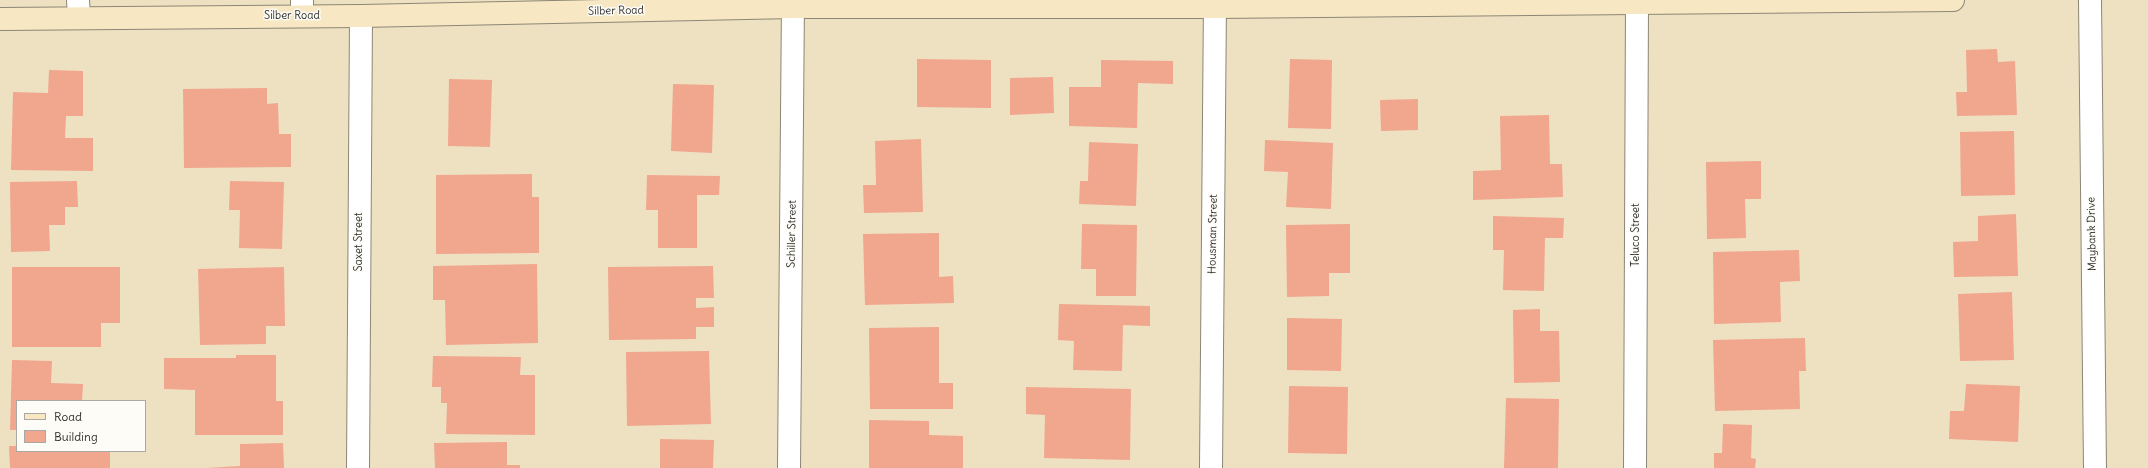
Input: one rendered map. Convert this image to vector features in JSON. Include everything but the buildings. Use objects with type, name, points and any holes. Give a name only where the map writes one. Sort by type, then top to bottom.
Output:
[{"type":"street","name":"Silber Road","points":[[0,19],[78,9],[302,8],[361,16],[794,4],[1637,3],[1953,0]]},
{"type":"street","name":"Maybank Drive","points":[[2090,0],[2095,468]]},
{"type":"street","name":"Teluco Street","points":[[1635,468],[1637,3]]},
{"type":"street","name":"Schiller Street","points":[[790,468],[794,4]]},
{"type":"street","name":"Housman Street","points":[[1211,468],[1215,4]]},
{"type":"street","name":"Saxet Street","points":[[358,468],[361,16]]}]
